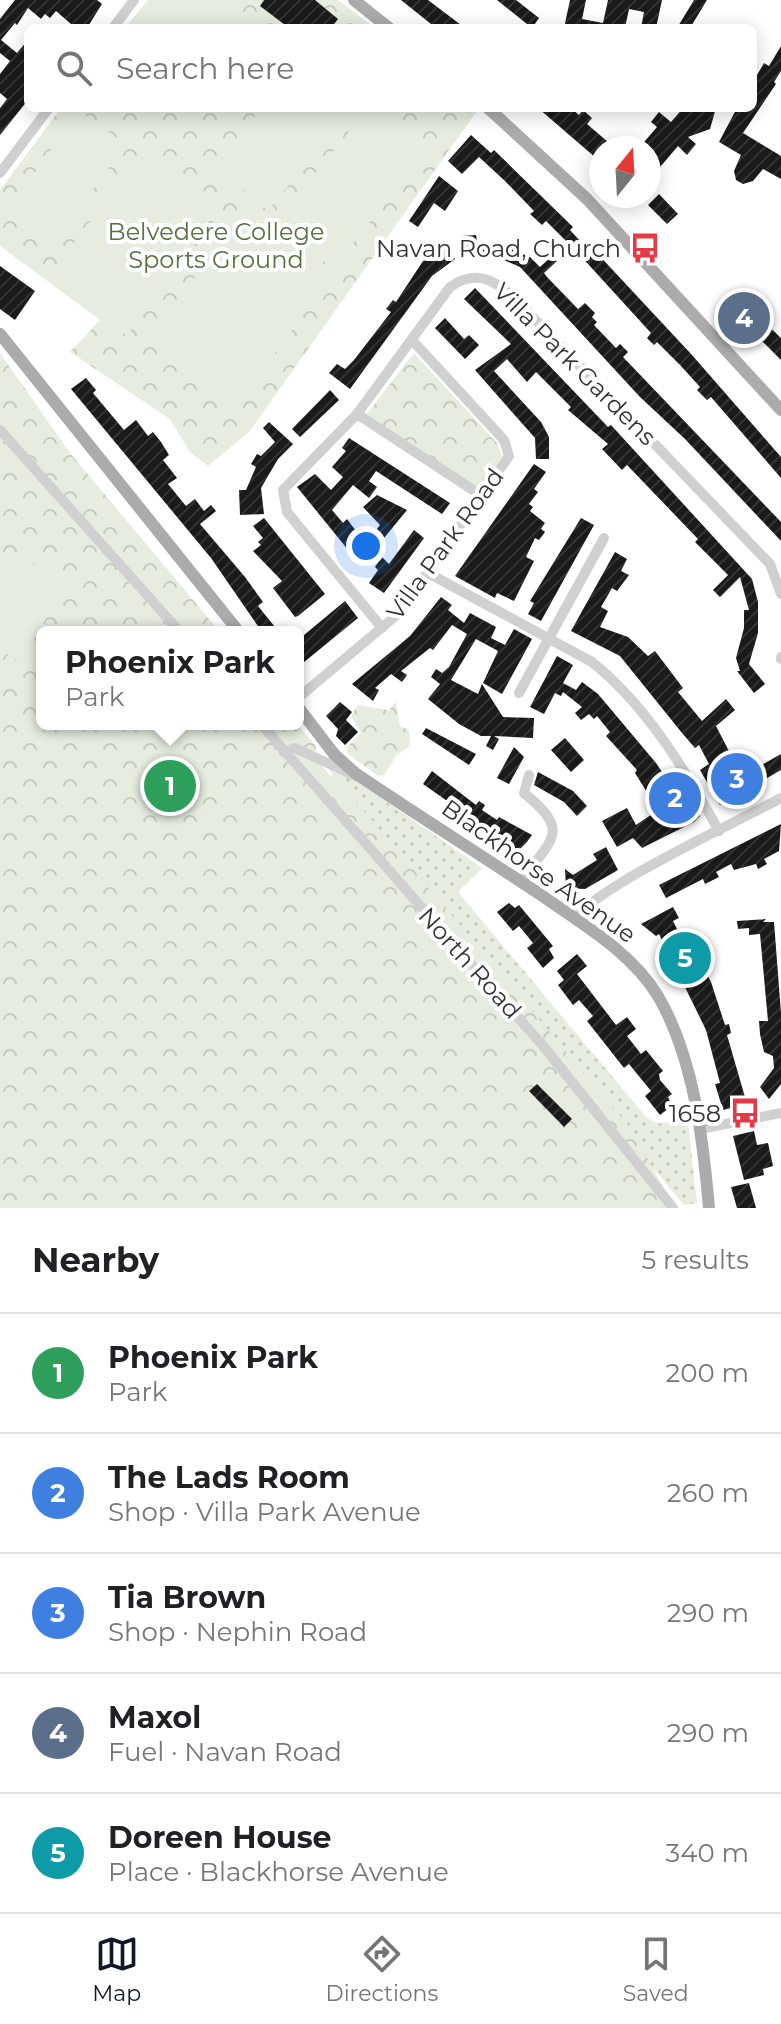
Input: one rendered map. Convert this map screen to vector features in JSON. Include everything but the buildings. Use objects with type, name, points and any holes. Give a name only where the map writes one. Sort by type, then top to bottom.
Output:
[{"type":"main road","points":[[354,0],[384,24]]},
{"type":"main road","points":[[492,112],[587,199],[781,410]]},
{"type":"main road","points":[[0,334],[234,626]]},
{"type":"main road","name":"Blackhorse Avenue","points":[[304,717],[328,757],[575,919],[620,952],[657,994],[679,1046],[700,1129],[709,1208]]},
{"type":"street","points":[[115,24],[129,2]]},
{"type":"street","points":[[0,173],[4,154],[45,112]]},
{"type":"street","name":"Villa Park Gardens","points":[[382,628],[287,512],[283,501],[285,484],[357,414],[450,287],[459,281],[483,277],[498,282],[770,564],[781,594]]},
{"type":"street","name":"Villa Park Road","points":[[304,693],[398,614],[509,456],[509,449],[412,340]]},
{"type":"street","points":[[357,414],[482,496]]},
{"type":"street","points":[[0,430],[175,626]]},
{"type":"street","points":[[519,693],[604,538]]},
{"type":"street","points":[[428,573],[592,662],[619,687],[665,743],[719,831]]},
{"type":"street","name":"North Road","points":[[266,730],[544,1047],[673,1208]]},
{"type":"street","points":[[284,752],[291,747],[328,757]]},
{"type":"street","points":[[521,882],[554,834],[554,822],[547,812],[524,793],[529,775]]},
{"type":"street","points":[[575,919],[595,900],[781,798]]},
{"type":"street","points":[[700,1129],[781,1113]]},
{"type":"green space","points":[[148,0],[338,0],[370,24],[128,24]]},
{"type":"green space","points":[[162,0],[207,0],[238,24],[144,24]]},
{"type":"green space","name":"Belvedere College Sports Ground","points":[[58,112],[476,112],[249,432],[208,466],[190,452],[170,419],[70,352],[100,320],[0,246],[0,190]]},
{"type":"green space","points":[[79,112],[126,145],[57,238],[11,204]]},
{"type":"green space","points":[[258,112],[347,113],[268,211],[214,167]]},
{"type":"green space","points":[[365,112],[378,112],[427,151],[333,268],[276,222]]},
{"type":"green space","points":[[144,147],[222,204],[127,335],[49,278]]},
{"type":"green space","points":[[239,217],[328,280],[237,406],[148,342]]},
{"type":"green space","points":[[0,353],[70,453],[215,626],[36,626],[36,730],[302,730],[316,746],[315,759],[366,813],[631,1129],[675,1208],[0,1208]]},
{"type":"green space","points":[[414,353],[497,443],[502,456],[479,491],[366,415]]},
{"type":"green space","points":[[14,553],[66,584],[42,626],[36,626],[36,636],[21,662],[0,650],[0,576]]},
{"type":"green space","points":[[396,702],[400,726],[409,730],[410,746],[396,756],[384,775],[378,776],[348,754],[347,747],[361,733],[351,716],[358,705],[389,710]]},
{"type":"green space","points":[[330,770],[341,770],[482,868],[458,892],[646,1117],[662,1123],[687,1114],[697,1203],[684,1205],[337,790]]},
{"type":"place","name":"Navan Road, Church","points":[[645,248]]},
{"type":"place","name":"Maxol","points":[[744,318]]},
{"type":"place","name":"Tia Brown","points":[[737,779]]},
{"type":"place","name":"Phoenix Park","points":[[170,786]]},
{"type":"place","name":"The Lads Room","points":[[675,798]]},
{"type":"place","name":"Doreen House","points":[[685,958]]},
{"type":"place","name":"1658","points":[[745,1113]]}]
